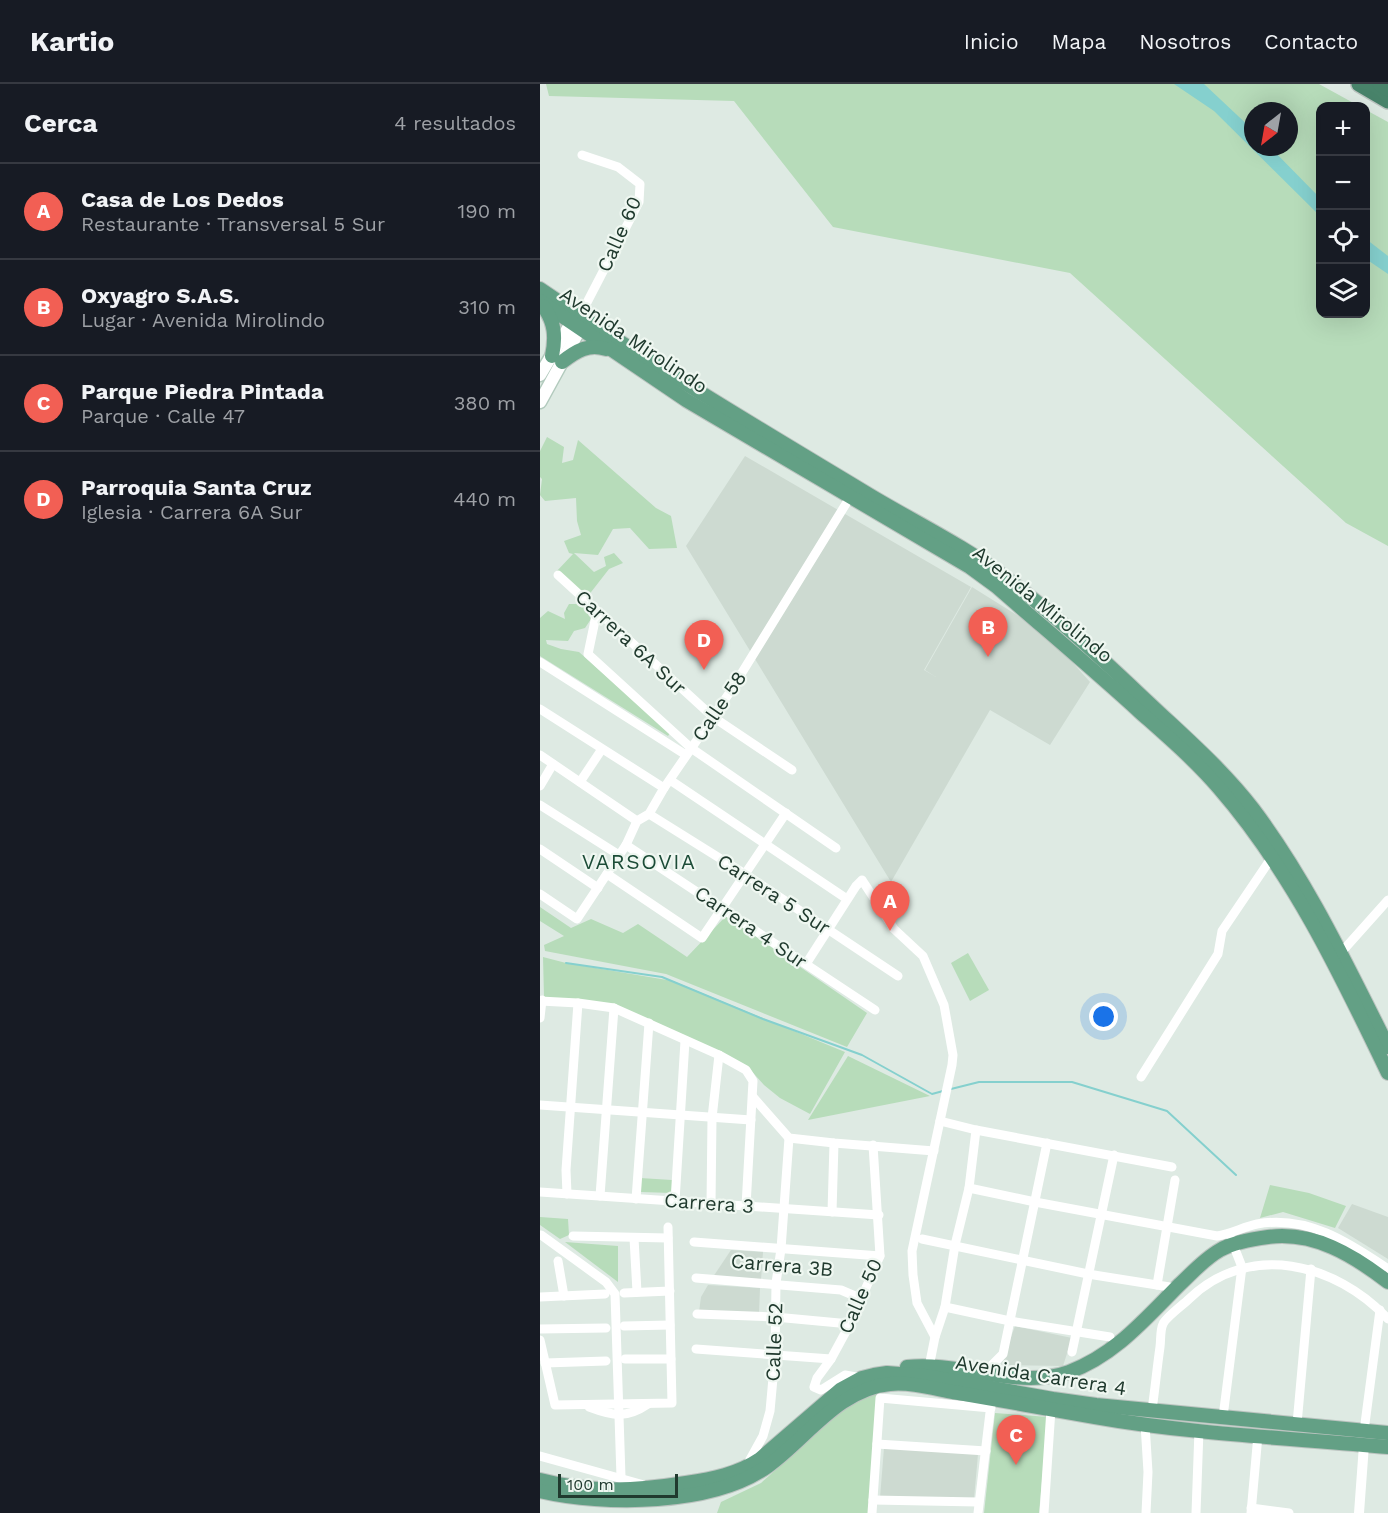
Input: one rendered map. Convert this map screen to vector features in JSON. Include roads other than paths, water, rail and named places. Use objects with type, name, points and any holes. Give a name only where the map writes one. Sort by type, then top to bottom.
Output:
[{"type":"highway","points":[[1359,84],[1388,101]]},
{"type":"highway","points":[[1380,84],[1388,89]]},
{"type":"main road","name":"Avenida Mirolindo","points":[[540,289],[611,351],[686,400],[984,562],[1089,647],[1226,777],[1272,836],[1305,886],[1388,1073]]},
{"type":"main road","name":"Avenida Mirolindo","points":[[540,302],[682,382],[970,567],[996,586],[1108,683],[1196,764],[1230,801],[1272,857],[1365,1001],[1388,1047]]},
{"type":"main road","points":[[540,302],[554,327],[557,359],[587,347],[595,346],[611,351]]},
{"type":"main road","name":"Calle 60","points":[[540,402],[557,359],[577,323]]},
{"type":"main road","name":"Calle 60","points":[[540,375],[557,359]]},
{"type":"main road","points":[[926,1377],[981,1372],[1043,1377],[1085,1365],[1123,1341],[1176,1288],[1231,1239],[1273,1236],[1314,1240],[1342,1251],[1388,1282]]},
{"type":"main road","name":"Avenida Carrera 4","points":[[723,1482],[775,1448],[840,1390],[862,1378],[887,1373],[926,1377],[1053,1400],[1297,1424],[1364,1438],[1388,1447]]},
{"type":"main road","name":"Avenida Carrera 4","points":[[723,1482],[745,1480],[767,1467],[849,1397],[878,1385],[926,1377],[991,1403],[1051,1409],[1145,1424],[1258,1435],[1364,1438],[1388,1433]]},
{"type":"main road","points":[[540,1480],[596,1490],[723,1482]]},
{"type":"main road","points":[[540,1492],[579,1499],[617,1502],[680,1496],[723,1482]]},
{"type":"street","name":"Calle 60","points":[[577,323],[639,202],[640,184],[618,166],[582,155]]},
{"type":"street","name":"Calle 58","points":[[637,821],[649,814],[730,692],[853,492]]},
{"type":"street","name":"Carrera 6A Sur","points":[[558,575],[713,717],[792,770]]},
{"type":"street","points":[[597,610],[588,654],[689,751]]},
{"type":"street","points":[[540,662],[689,751],[836,848]]},
{"type":"street","points":[[540,709],[602,749],[667,784],[765,844],[847,899]]},
{"type":"street","points":[[580,782],[602,749]]},
{"type":"street","points":[[540,755],[637,821],[626,845],[577,919],[540,894]]},
{"type":"street","points":[[540,786],[553,764]]},
{"type":"street","points":[[540,805],[619,855]]},
{"type":"street","points":[[607,874],[702,938],[786,813]]},
{"type":"street","name":"Carrera 5 Sur","points":[[649,814],[745,874],[897,976]]},
{"type":"street","name":"Carrera 4 Sur","points":[[626,845],[875,1010]]},
{"type":"street","points":[[540,849],[598,888]]},
{"type":"street","points":[[1140,1077],[1218,954],[1222,931],[1272,857]]},
{"type":"street","points":[[806,964],[847,899],[862,880],[894,929],[923,956],[944,1005],[952,1060],[912,1251],[917,1303],[935,1337]]},
{"type":"street","points":[[1336,956],[1388,900]]},
{"type":"street","points":[[540,1018],[541,1000],[614,1008],[719,1054],[746,1070],[753,1081],[746,1206]]},
{"type":"street","points":[[567,1194],[569,1107],[578,1003]]},
{"type":"street","points":[[600,1196],[614,1008]]},
{"type":"street","points":[[636,1198],[648,1023]]},
{"type":"street","points":[[675,1201],[686,1041]]},
{"type":"street","points":[[711,1204],[712,1118],[719,1054]]},
{"type":"street","points":[[753,1097],[789,1138],[934,1151]]},
{"type":"street","points":[[540,1105],[751,1120]]},
{"type":"street","points":[[940,1121],[976,1130],[1172,1167]]},
{"type":"street","points":[[926,1377],[945,1306],[955,1245],[969,1188],[976,1130]]},
{"type":"street","name":"Calle 52","points":[[744,1469],[767,1425],[770,1411],[775,1356],[776,1283],[785,1209],[789,1138]]},
{"type":"street","points":[[832,1212],[834,1143]]},
{"type":"street","points":[[981,1372],[1003,1354],[1047,1143]]},
{"type":"street","name":"Calle 50","points":[[862,1378],[845,1375],[821,1390],[817,1389],[814,1384],[850,1324],[880,1256],[873,1145]]},
{"type":"street","points":[[1072,1352],[1114,1155]]},
{"type":"street","points":[[1157,1285],[1175,1180]]},
{"type":"street","points":[[969,1188],[1231,1239],[1256,1224],[1284,1222],[1308,1226],[1333,1234],[1388,1269]]},
{"type":"street","name":"Carrera 3","points":[[540,1192],[879,1215]]},
{"type":"street","points":[[540,1340],[555,1405],[583,1404],[617,1409],[672,1403],[668,1227]]},
{"type":"street","points":[[540,1235],[607,1290],[615,1294],[621,1478]]},
{"type":"street","points":[[573,1236],[668,1238]]},
{"type":"street","points":[[634,1238],[637,1292]]},
{"type":"street","points":[[922,1239],[1088,1274],[1176,1288]]},
{"type":"street","points":[[1223,1417],[1242,1267],[1231,1239]]},
{"type":"street","points":[[694,1242],[880,1256]]},
{"type":"street","points":[[540,1243],[558,1248]]},
{"type":"street","points":[[558,1261],[564,1296]]},
{"type":"street","points":[[1152,1410],[1163,1323],[1208,1283],[1242,1267],[1282,1264],[1311,1269],[1363,1296],[1388,1319]]},
{"type":"street","points":[[1297,1424],[1311,1269]]},
{"type":"street","name":"Carrera 3B","points":[[696,1278],[841,1290],[862,1299]]},
{"type":"street","points":[[540,1297],[607,1290]]},
{"type":"street","points":[[624,1293],[670,1291]]},
{"type":"street","points":[[945,1306],[1010,1321],[1110,1337]]},
{"type":"street","points":[[1359,1513],[1364,1438],[1380,1310]]},
{"type":"street","points":[[697,1314],[775,1317],[850,1324]]},
{"type":"street","points":[[624,1326],[670,1325]]},
{"type":"street","points":[[540,1329],[606,1328]]},
{"type":"street","points":[[696,1349],[831,1359]]},
{"type":"street","points":[[625,1359],[671,1359]]},
{"type":"street","points":[[545,1363],[606,1361]]},
{"type":"street","points":[[872,1513],[879,1398],[991,1403],[978,1513]]},
{"type":"street","points":[[1044,1513],[1051,1409]]},
{"type":"street","points":[[1145,1424],[1148,1472],[1146,1513]]},
{"type":"street","points":[[1196,1513],[1199,1430]]},
{"type":"street","points":[[1258,1435],[1251,1511],[1289,1513]]},
{"type":"street","points":[[877,1444],[986,1451]]},
{"type":"street","points":[[540,1456],[655,1488]]},
{"type":"street","points":[[873,1500],[978,1502]]},
{"type":"water","points":[[1174,84],[1204,84],[1244,122],[1244,141],[1214,111]]},
{"type":"water","points":[[1259,156],[1279,156],[1316,194],[1316,212]]},
{"type":"water","points":[[1370,242],[1388,256],[1388,274],[1370,262]]},
{"type":"waterway","points":[[566,963],[662,977],[763,1019],[862,1055],[932,1094],[943,1091]]},
{"type":"waterway","points":[[951,1089],[979,1082],[1072,1082],[1167,1111],[1236,1175]]},
{"type":"place","name":"Oxyagro S.A.S.","points":[[988,657]]},
{"type":"place","name":"Parroquia Santa Cruz","points":[[704,670]]},
{"type":"place","name":"Casa de Los Dedos","points":[[890,931]]},
{"type":"place","name":"Parque Piedra Pintada","points":[[1016,1465]]},
{"type":"district","name":"VARSOVIA","points":[[639,861]]}]
